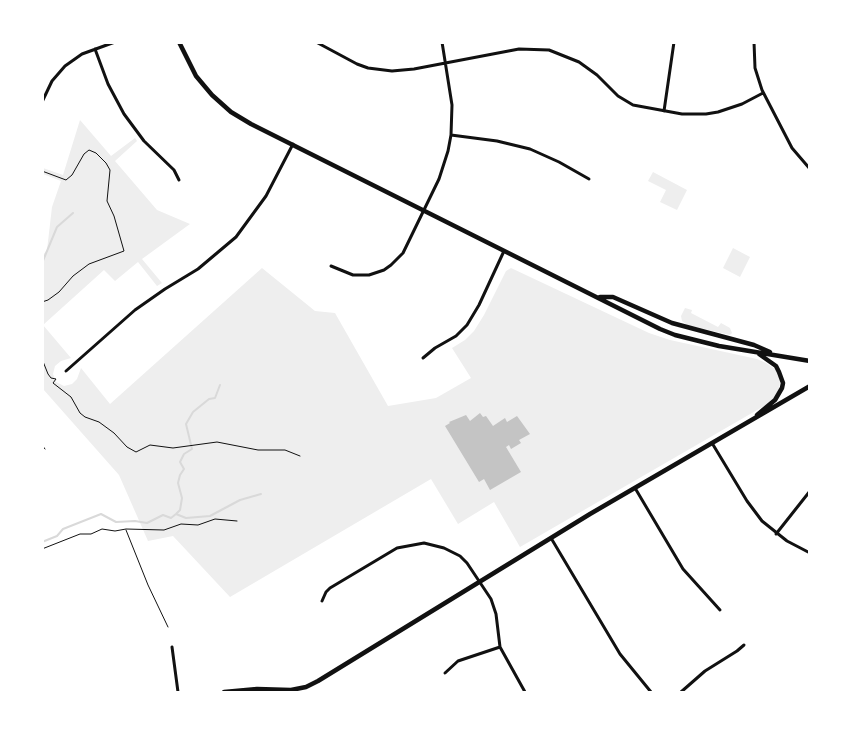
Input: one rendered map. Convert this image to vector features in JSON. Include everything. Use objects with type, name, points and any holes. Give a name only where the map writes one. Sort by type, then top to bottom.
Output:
[{"type":"main road","points":[[179,42],[196,76],[221,104],[242,119],[660,329],[675,335],[719,346],[810,361]]},
{"type":"main road","points":[[599,297],[613,297],[672,323],[754,345],[773,354]]},
{"type":"main road","points":[[660,329],[672,323]]},
{"type":"main road","points":[[719,346],[728,344],[734,339]]},
{"type":"main road","points":[[752,420],[775,400],[783,383],[776,366],[758,353]]},
{"type":"main road","points":[[224,692],[257,689],[291,690],[306,687],[551,538],[810,386]]},
{"type":"street","points":[[42,102],[52,81],[65,66],[82,54],[115,42]]},
{"type":"street","points":[[316,42],[357,64],[380,70],[403,71],[519,48],[549,50],[579,62],[593,71],[611,90],[625,101],[642,108],[664,111],[694,114],[718,112],[742,104],[764,93]]},
{"type":"street","points":[[331,266],[345,273],[369,275],[384,270],[403,253],[444,165],[451,135],[452,105],[442,42]]},
{"type":"street","points":[[664,111],[674,42]]},
{"type":"street","points":[[754,42],[755,68],[764,93],[792,148],[810,169]]},
{"type":"street","points":[[95,49],[108,84],[124,114],[144,140],[174,170],[179,180]]},
{"type":"street","points":[[451,135],[497,141],[530,149],[559,162],[589,180]]},
{"type":"street","points":[[66,372],[135,310],[198,269],[236,237],[266,196],[293,144]]},
{"type":"street","points":[[423,358],[435,348],[456,336],[467,325],[479,305],[505,251]]},
{"type":"street","points":[[712,443],[754,511],[776,534],[810,553]]},
{"type":"street","points":[[635,488],[683,569],[720,610]]},
{"type":"street","points":[[776,534],[810,491]]},
{"type":"street","points":[[551,538],[620,654],[651,692]]},
{"type":"street","points":[[322,601],[330,588],[390,552],[412,544],[424,543],[437,545],[452,551],[467,562],[494,606],[500,647],[525,692]]},
{"type":"street","points":[[681,692],[698,676],[744,645]]},
{"type":"street","points":[[172,647],[178,692]]},
{"type":"street","points":[[445,673],[458,661],[500,647]]},
{"type":"lane","points":[[42,444],[45,449]]},
{"type":"path","points":[[42,171],[66,180],[72,175],[84,154],[89,150],[96,153],[110,170],[107,201],[114,216],[124,251],[89,264],[73,276],[59,292],[42,302]]},
{"type":"path","points":[[42,359],[48,374],[51,378],[56,379],[53,383],[70,397],[80,413],[114,432],[127,447],[136,452],[150,446],[173,448],[217,442],[258,450],[285,450],[300,456]]},
{"type":"path","points":[[42,549],[80,534],[91,534],[102,529],[115,531],[126,529],[164,530],[181,524],[198,524],[215,519],[237,520]]},
{"type":"path","points":[[126,529],[148,585],[168,627]]},
{"type":"shaded area","points":[[80,120],[111,156],[135,138],[137,141],[115,161],[157,210],[190,224],[142,259],[162,283],[157,286],[138,262],[115,281],[104,270],[43,325],[43,255],[47,250],[52,207],[61,181],[43,174],[43,168],[63,175]]},
{"type":"shaded area","points":[[653,172],[687,190],[677,210],[660,202],[666,190],[648,181]]},
{"type":"shaded area","points":[[733,248],[750,257],[740,277],[723,268]]},
{"type":"shaded area","points":[[262,268],[315,311],[335,313],[388,406],[436,398],[471,378],[452,348],[465,340],[474,331],[506,271],[511,268],[649,333],[670,340],[757,359],[775,369],[780,381],[779,390],[771,402],[520,547],[494,502],[458,524],[431,479],[230,597],[173,536],[148,541],[119,475],[43,389],[43,325],[71,358],[61,361],[55,366],[53,374],[56,382],[64,386],[72,384],[77,379],[81,368],[110,404]]},
{"type":"shaded area","points":[[685,308],[692,310],[691,313],[718,327],[721,323],[730,328],[732,333],[730,335],[687,325],[682,321],[681,316]]},
{"type":"building","points":[[480,413],[483,417],[486,416],[493,426],[505,418],[507,422],[517,416],[530,434],[519,440],[521,443],[511,449],[509,445],[506,447],[521,472],[490,490],[484,479],[479,482],[445,426],[449,422],[466,415],[470,421]]},
{"type":"waterway","points":[[42,263],[57,227],[73,213]]},
{"type":"waterway","points":[[42,542],[57,536],[63,529],[101,514],[116,522],[135,521],[147,523],[163,515],[171,518],[176,514],[180,510],[182,498],[178,483],[184,469],[180,462],[184,454],[192,449],[186,424],[193,412],[209,399],[215,398],[220,385]]},
{"type":"waterway","points":[[176,514],[186,518],[210,516],[240,500],[261,494]]}]
